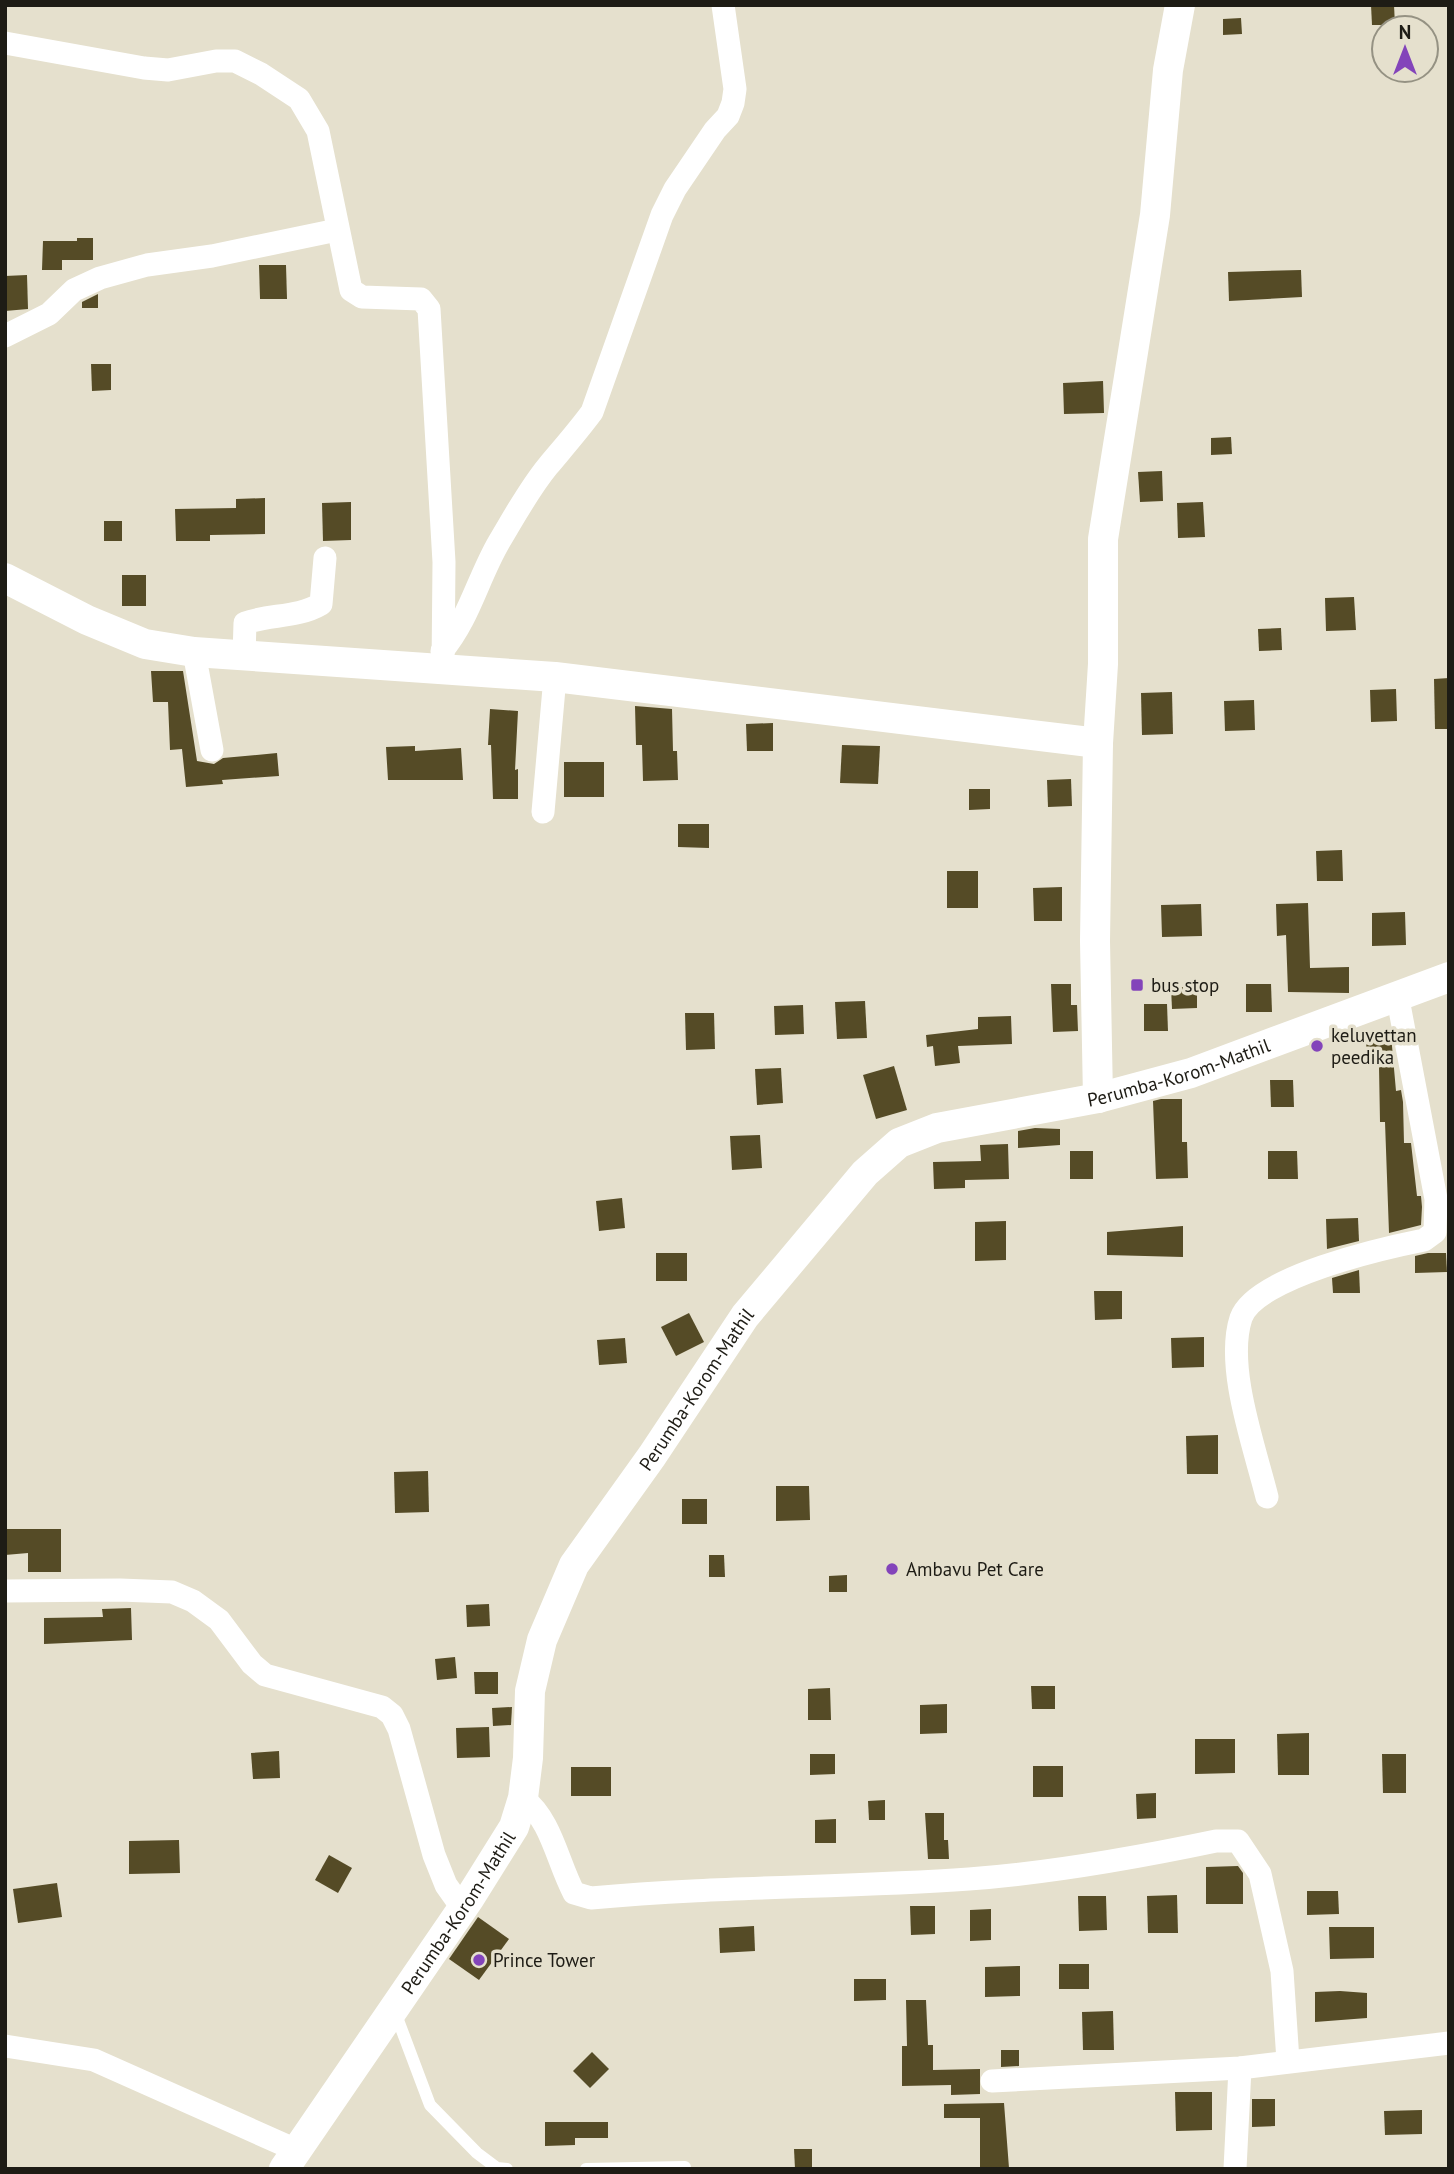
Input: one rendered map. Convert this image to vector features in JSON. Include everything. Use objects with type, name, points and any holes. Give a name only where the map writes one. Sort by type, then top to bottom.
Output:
[{"type":"street","points":[[443,660],[459,630],[472,595],[516,514],[547,467],[573,439],[592,412],[662,215],[675,189],[715,130],[728,116],[735,89],[723,5]]},
{"type":"street","points":[[1098,1098],[1095,941],[1098,743],[1103,664],[1103,539],[1155,215],[1168,70],[1180,5]]},
{"type":"street","points":[[5,43],[144,68],[168,69],[216,61],[234,61],[261,74],[299,99],[318,131],[351,290],[362,298],[421,299],[429,309],[444,562],[443,660]]},
{"type":"street","points":[[5,336],[48,314],[74,290],[100,278],[147,265],[253,248],[337,230]]},
{"type":"street","points":[[244,656],[245,623],[259,618],[307,612],[321,604],[325,558]]},
{"type":"street","points":[[5,578],[87,620],[145,644],[194,652],[244,656],[443,660],[555,677],[1098,743]]},
{"type":"street","points":[[194,652],[212,750]]},
{"type":"street","points":[[543,812],[555,677]]},
{"type":"street","name":"Perumba-Korom-Mathil","points":[[290,2159],[463,1909],[514,1827],[523,1798],[528,1758],[530,1690],[542,1640],[574,1565],[652,1456],[745,1316],[865,1172],[899,1143],[937,1128],[1098,1098],[1192,1073],[1397,994],[1449,977]]},
{"type":"street","points":[[1267,1497],[1240,1384],[1237,1343],[1241,1316],[1256,1297],[1339,1259],[1424,1240],[1435,1232],[1436,1199],[1397,994]]},
{"type":"street","points":[[5,1591],[172,1592],[193,1601],[219,1620],[252,1664],[265,1675],[382,1707],[392,1715],[399,1729],[434,1855],[446,1885],[463,1909]]},
{"type":"street","points":[[523,1798],[536,1808],[574,1893],[591,1898],[708,1888],[969,1879],[1057,1869],[1216,1841],[1238,1841],[1260,1874],[1282,1971],[1288,2061]]},
{"type":"street","points":[[992,2081],[1240,2068],[1449,2043]]},
{"type":"street","points":[[5,2046],[94,2060],[290,2159]]},
{"type":"street","points":[[1236,2169],[1240,2068]]},
{"type":"lane","points":[[393,2009],[430,2105],[477,2152],[497,2168],[507,2169]]},
{"type":"lane","points":[[586,2169],[685,2167]]},
{"type":"building","points":[[1371,5],[1394,5],[1394,14],[1371,14]]},
{"type":"building","points":[[1241,18],[1242,34],[1223,35],[1223,19]]},
{"type":"building","points":[[77,238],[93,238],[93,260],[62,260],[62,270],[42,270],[43,241],[77,241]]},
{"type":"building","points":[[259,265],[286,265],[287,299],[260,299]]},
{"type":"building","points":[[1301,270],[1302,297],[1229,301],[1228,272]]},
{"type":"building","points":[[27,275],[28,309],[5,311],[5,276]]},
{"type":"building","points":[[98,294],[98,308],[82,308],[82,302]]},
{"type":"building","points":[[91,364],[111,364],[111,390],[92,391]]},
{"type":"building","points":[[1103,381],[1104,413],[1064,414],[1063,383]]},
{"type":"building","points":[[1231,437],[1232,454],[1211,455],[1211,438]]},
{"type":"building","points":[[1162,471],[1163,501],[1140,502],[1138,472]]},
{"type":"building","points":[[265,498],[265,534],[210,535],[210,541],[176,541],[175,509],[236,508],[236,499]]},
{"type":"building","points":[[351,502],[351,540],[323,541],[322,503]]},
{"type":"building","points":[[1203,502],[1205,537],[1178,538],[1177,503]]},
{"type":"building","points":[[104,521],[122,521],[122,541],[104,541]]},
{"type":"building","points":[[122,575],[146,575],[146,606],[122,606]]},
{"type":"building","points":[[1354,597],[1356,630],[1326,631],[1325,598]]},
{"type":"building","points":[[1281,628],[1282,650],[1259,651],[1258,629]]},
{"type":"building","points":[[151,671],[183,671],[197,761],[214,764],[223,758],[277,753],[279,776],[222,780],[223,784],[186,787],[182,749],[170,750],[168,702],[153,702]]},
{"type":"building","points":[[1449,678],[1449,729],[1435,729],[1434,679]]},
{"type":"building","points":[[1396,689],[1397,721],[1371,722],[1370,690]]},
{"type":"building","points":[[1172,692],[1173,734],[1142,735],[1141,693]]},
{"type":"building","points":[[1254,700],[1255,730],[1225,731],[1224,701]]},
{"type":"building","points":[[635,706],[672,709],[673,751],[677,751],[678,780],[643,781],[642,745],[636,745]]},
{"type":"building","points":[[490,709],[518,711],[515,770],[518,769],[518,799],[493,799],[491,745],[488,745]]},
{"type":"building","points":[[773,723],[773,751],[747,751],[746,724]]},
{"type":"building","points":[[842,745],[880,746],[878,784],[840,783]]},
{"type":"building","points":[[415,746],[415,751],[461,748],[463,780],[388,780],[386,747]]},
{"type":"building","points":[[564,762],[604,762],[604,797],[564,797]]},
{"type":"building","points":[[1071,779],[1072,806],[1048,807],[1047,780]]},
{"type":"building","points":[[969,789],[990,789],[990,809],[969,810]]},
{"type":"building","points":[[678,824],[709,824],[709,848],[678,847]]},
{"type":"building","points":[[1342,850],[1343,881],[1317,881],[1316,851]]},
{"type":"building","points":[[947,871],[978,871],[978,908],[947,908]]},
{"type":"building","points":[[1062,887],[1062,921],[1034,921],[1033,888]]},
{"type":"building","points":[[1308,903],[1310,968],[1349,967],[1349,993],[1288,992],[1286,935],[1277,936],[1276,904]]},
{"type":"building","points":[[1201,904],[1202,936],[1162,937],[1161,905]]},
{"type":"building","points":[[1405,912],[1406,945],[1372,946],[1372,913]]},
{"type":"building","points":[[1051,984],[1071,984],[1071,1005],[1077,1005],[1078,1031],[1053,1032]]},
{"type":"building","points":[[1246,984],[1271,984],[1272,1012],[1246,1012]]},
{"type":"building","points":[[1171,987],[1197,987],[1197,1008],[1172,1009]]},
{"type":"building","points":[[865,1001],[867,1038],[837,1039],[835,1002]]},
{"type":"building","points":[[1144,1004],[1167,1004],[1168,1031],[1144,1031]]},
{"type":"building","points":[[803,1005],[804,1034],[775,1035],[774,1006]]},
{"type":"building","points":[[685,1013],[714,1013],[715,1049],[686,1050]]},
{"type":"building","points":[[1011,1016],[1012,1044],[958,1046],[960,1063],[935,1066],[933,1046],[927,1047],[926,1035],[978,1029],[978,1017]]},
{"type":"building","points":[[1391,1035],[1396,1091],[1401,1090],[1403,1102],[1404,1143],[1411,1143],[1417,1196],[1421,1196],[1422,1207],[1421,1225],[1389,1233],[1385,1122],[1380,1122],[1379,1067],[1367,1067],[1366,1036]]},
{"type":"building","points":[[894,1066],[907,1110],[876,1119],[863,1075]]},
{"type":"building","points":[[781,1068],[783,1103],[757,1105],[755,1069]]},
{"type":"building","points":[[1270,1080],[1293,1080],[1294,1107],[1271,1107]]},
{"type":"building","points":[[1182,1099],[1182,1142],[1187,1142],[1188,1178],[1156,1179],[1153,1101]]},
{"type":"building","points":[[1035,1128],[1060,1129],[1060,1145],[1018,1148],[1018,1131]]},
{"type":"building","points":[[760,1135],[762,1168],[732,1170],[730,1136]]},
{"type":"building","points":[[1008,1144],[1009,1179],[965,1180],[965,1188],[934,1189],[933,1162],[981,1161],[980,1145]]},
{"type":"building","points":[[1070,1151],[1093,1151],[1093,1179],[1070,1179]]},
{"type":"building","points":[[1268,1151],[1297,1151],[1298,1179],[1268,1179]]},
{"type":"building","points":[[622,1198],[625,1228],[599,1231],[596,1201]]},
{"type":"building","points":[[1358,1218],[1359,1241],[1327,1249],[1326,1219]]},
{"type":"building","points":[[1006,1221],[1006,1260],[975,1261],[975,1222]]},
{"type":"building","points":[[1183,1226],[1183,1257],[1107,1255],[1107,1232]]},
{"type":"building","points":[[656,1253],[687,1253],[687,1281],[656,1281]]},
{"type":"building","points":[[1446,1253],[1447,1272],[1415,1273],[1415,1256]]},
{"type":"building","points":[[1359,1270],[1360,1293],[1333,1293],[1332,1278]]},
{"type":"building","points":[[1094,1291],[1122,1291],[1122,1319],[1095,1320]]},
{"type":"building","points":[[689,1313],[704,1342],[676,1356],[661,1327]]},
{"type":"building","points":[[1204,1337],[1204,1367],[1172,1368],[1171,1338]]},
{"type":"building","points":[[625,1338],[627,1363],[599,1365],[597,1340]]},
{"type":"building","points":[[1218,1435],[1218,1474],[1187,1474],[1186,1436]]},
{"type":"building","points":[[428,1471],[429,1512],[395,1513],[394,1472]]},
{"type":"building","points":[[776,1486],[809,1486],[810,1520],[776,1521]]},
{"type":"building","points":[[682,1499],[707,1499],[707,1524],[682,1524]]},
{"type":"building","points":[[5,1529],[61,1529],[61,1572],[28,1572],[28,1553],[5,1555]]},
{"type":"building","points":[[709,1555],[724,1555],[725,1577],[709,1577]]},
{"type":"building","points":[[847,1575],[847,1592],[829,1592],[829,1576]]},
{"type":"building","points":[[489,1604],[490,1626],[467,1627],[466,1605]]},
{"type":"building","points":[[131,1608],[132,1640],[44,1644],[44,1618],[103,1617],[102,1609]]},
{"type":"building","points":[[455,1657],[457,1678],[437,1680],[435,1659]]},
{"type":"building","points":[[474,1672],[498,1672],[498,1694],[475,1694]]},
{"type":"building","points":[[1031,1686],[1055,1686],[1055,1709],[1032,1709]]},
{"type":"building","points":[[830,1688],[831,1720],[808,1720],[808,1689]]},
{"type":"building","points":[[947,1704],[947,1733],[920,1734],[920,1705]]},
{"type":"building","points":[[512,1707],[511,1725],[493,1726],[492,1708]]},
{"type":"building","points":[[489,1727],[490,1757],[457,1758],[456,1728]]},
{"type":"building","points":[[1309,1733],[1309,1775],[1278,1775],[1277,1734]]},
{"type":"building","points":[[1195,1739],[1235,1739],[1235,1773],[1195,1774]]},
{"type":"building","points":[[279,1751],[280,1778],[253,1779],[251,1753]]},
{"type":"building","points":[[810,1754],[835,1754],[835,1774],[810,1775]]},
{"type":"building","points":[[1382,1754],[1406,1754],[1406,1793],[1383,1793]]},
{"type":"building","points":[[1033,1766],[1063,1766],[1063,1797],[1033,1797]]},
{"type":"building","points":[[571,1767],[611,1767],[611,1796],[571,1796]]},
{"type":"building","points":[[1156,1793],[1156,1818],[1137,1819],[1136,1794]]},
{"type":"building","points":[[885,1800],[885,1820],[869,1820],[868,1801]]},
{"type":"building","points":[[925,1813],[944,1813],[944,1840],[948,1840],[949,1859],[928,1859]]},
{"type":"building","points":[[836,1819],[836,1843],[815,1843],[815,1820]]},
{"type":"building","points":[[179,1840],[180,1873],[129,1874],[129,1841]]},
{"type":"building","points":[[329,1855],[352,1868],[338,1893],[315,1880]]},
{"type":"building","points":[[1238,1866],[1243,1873],[1243,1904],[1206,1904],[1206,1867]]},
{"type":"building","points":[[57,1883],[62,1917],[18,1923],[13,1889]]},
{"type":"building","points":[[1307,1891],[1338,1891],[1339,1914],[1307,1915]]},
{"type":"building","points":[[1177,1895],[1178,1933],[1148,1933],[1147,1896]]},
{"type":"building","points":[[1078,1896],[1106,1896],[1107,1930],[1079,1931]]},
{"type":"building","points":[[910,1906],[935,1906],[935,1934],[911,1935]]},
{"type":"building","points":[[991,1909],[991,1940],[970,1941],[970,1910]]},
{"type":"building","points":[[478,1917],[509,1939],[479,1980],[449,1959]]},
{"type":"building","points":[[754,1926],[755,1951],[720,1953],[719,1928]]},
{"type":"building","points":[[1329,1927],[1374,1927],[1374,1958],[1330,1959]]},
{"type":"building","points":[[1059,1964],[1089,1964],[1089,1989],[1059,1989]]},
{"type":"building","points":[[1020,1966],[1020,1996],[985,1997],[985,1967]]},
{"type":"building","points":[[854,1979],[886,1979],[886,2000],[854,2001]]},
{"type":"building","points":[[1315,1992],[1367,1993],[1367,2018],[1315,2022]]},
{"type":"building","points":[[906,2000],[926,2000],[928,2045],[933,2045],[933,2070],[980,2069],[980,2094],[951,2095],[951,2085],[902,2086],[902,2046],[907,2046]]},
{"type":"building","points":[[1113,2011],[1114,2050],[1083,2050],[1082,2012]]},
{"type":"building","points":[[1001,2050],[1019,2050],[1019,2066],[1001,2067]]},
{"type":"building","points":[[592,2052],[609,2069],[590,2088],[573,2071]]},
{"type":"building","points":[[1175,2092],[1212,2092],[1212,2130],[1176,2131]]},
{"type":"building","points":[[1252,2099],[1275,2099],[1275,2126],[1252,2127]]},
{"type":"building","points":[[1004,2103],[1009,2168],[980,2168],[980,2118],[944,2118],[944,2104]]},
{"type":"building","points":[[1422,2110],[1422,2134],[1385,2135],[1384,2111]]},
{"type":"building","points":[[545,2122],[608,2122],[608,2138],[575,2138],[575,2145],[545,2146]]},
{"type":"building","points":[[794,2149],[812,2149],[812,2169],[795,2169]]},
{"type":"place","name":"bus stop","points":[[1137,985]]},
{"type":"place","name":"keluvettan peedika","points":[[1317,1046]]},
{"type":"place","name":"Ambavu Pet Care","points":[[892,1569]]},
{"type":"place","name":"Prince Tower","points":[[479,1960]]}]
